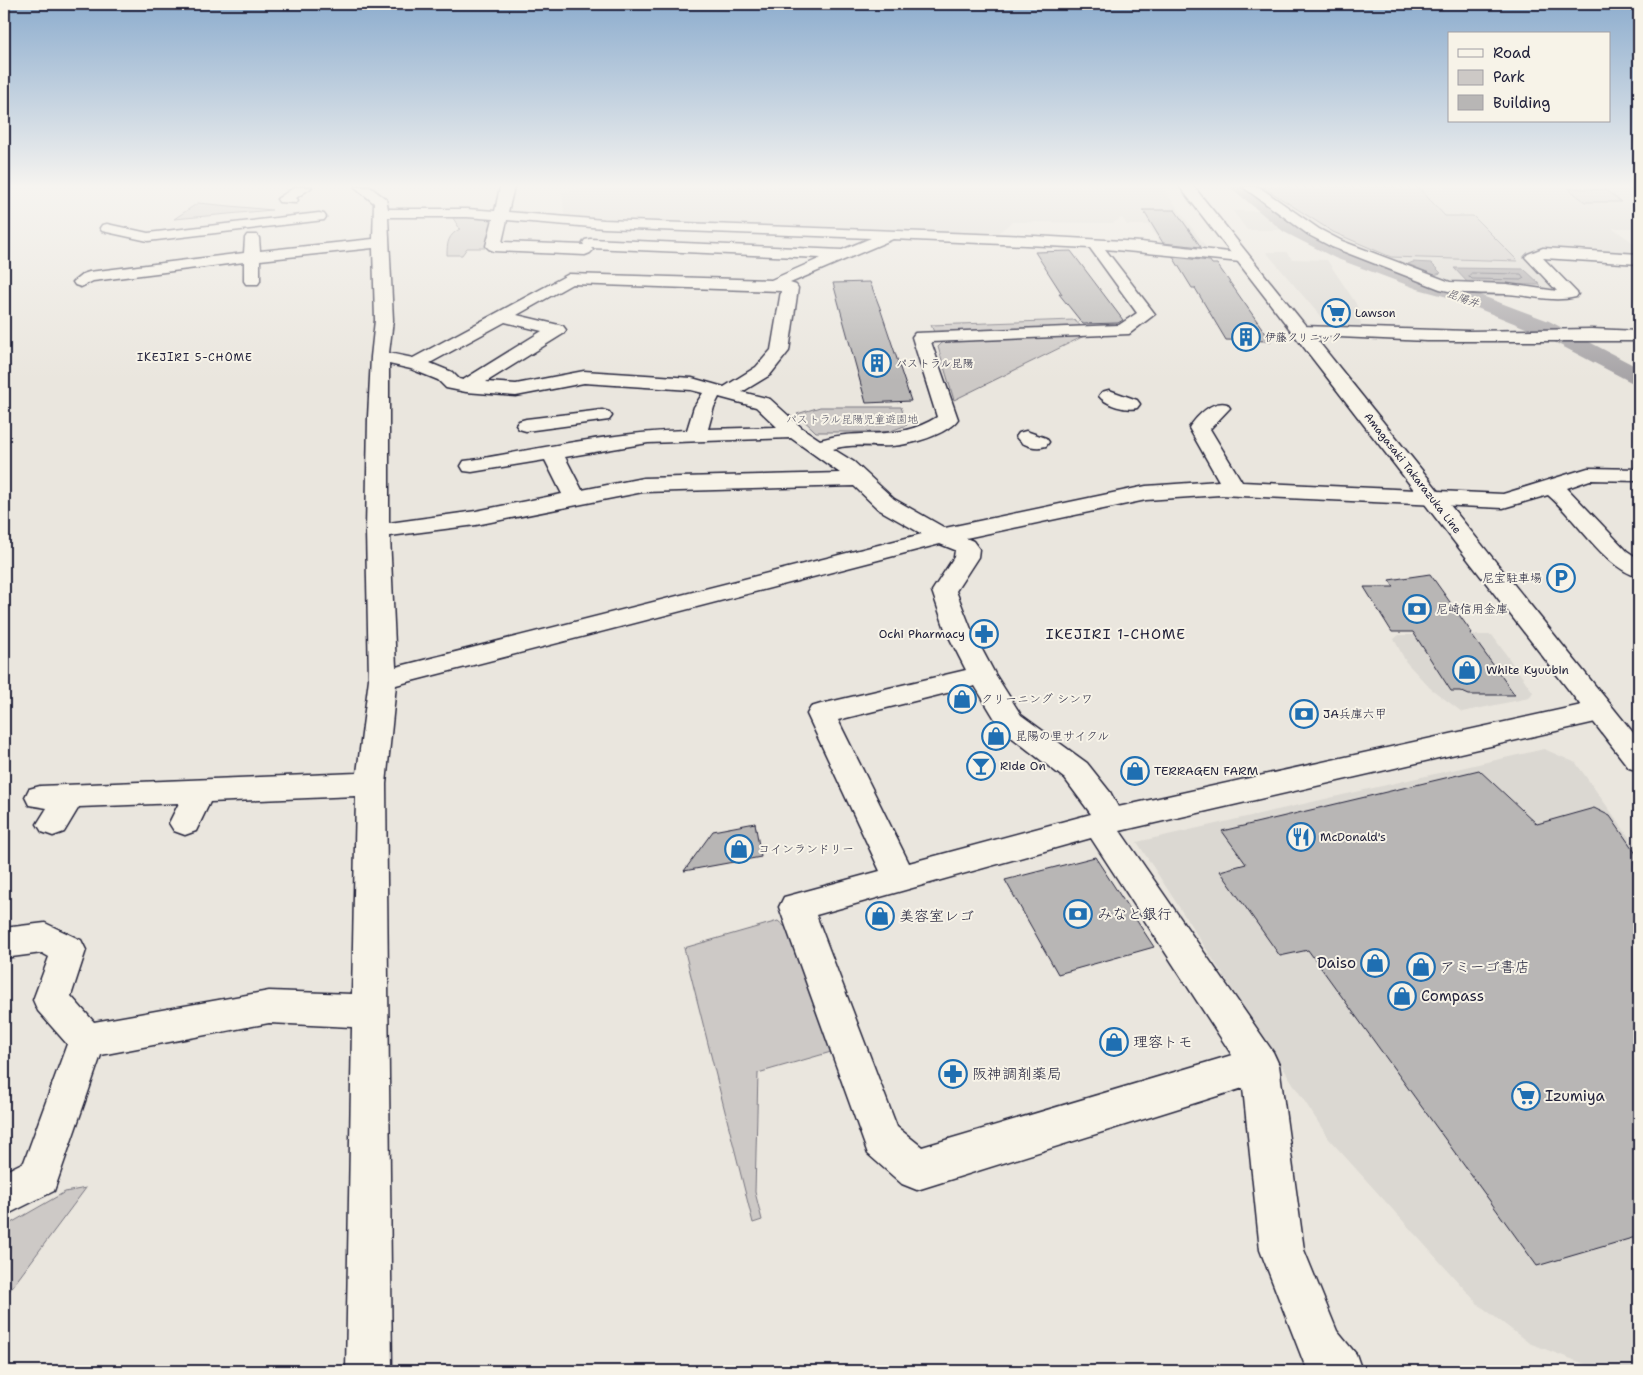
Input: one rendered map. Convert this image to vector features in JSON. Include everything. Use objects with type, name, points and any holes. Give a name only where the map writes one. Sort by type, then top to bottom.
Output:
[{"type":"street","points":[[252,251],[252,281]]},
{"type":"street","points":[[81,282],[89,277],[300,251]]},
{"type":"street","points":[[369,1371],[371,784],[382,679],[378,531],[378,417],[380,357],[384,320],[380,251]]},
{"type":"street","points":[[569,279],[585,251]]},
{"type":"street","points":[[808,251],[847,254]]},
{"type":"street","points":[[774,285],[807,269],[854,251]]},
{"type":"street","points":[[818,446],[841,440],[893,440],[929,431],[948,419],[922,337],[1123,330],[1147,314],[1098,251]]},
{"type":"street","points":[[1177,251],[1241,257]]},
{"type":"street","name":"Amagasaki Takarazuka Line","points":[[1236,251],[1600,710],[1635,748]]},
{"type":"street","points":[[1356,251],[1456,288],[1516,290],[1528,294],[1564,295],[1570,294],[1533,257],[1543,253],[1639,259]]},
{"type":"street","points":[[416,364],[569,279],[774,285],[790,288],[780,351],[763,371],[722,391],[704,408],[696,435]]},
{"type":"street","points":[[466,386],[557,330],[502,316]]},
{"type":"street","points":[[1301,331],[1338,330],[1446,336],[1560,334],[1639,336]]},
{"type":"street","points":[[380,357],[416,364],[445,376],[452,384],[466,386],[516,390],[584,377],[692,384],[763,402],[795,432],[818,446],[886,504],[942,536],[965,546],[967,549],[966,557],[944,591],[958,629],[982,676],[1011,722],[1076,771],[1099,800],[1104,823],[1260,1065],[1282,1250],[1320,1347],[1339,1371]]},
{"type":"street","points":[[591,445],[602,416],[614,393],[624,380]]},
{"type":"street","points":[[1109,396],[1130,404]]},
{"type":"street","points":[[1220,408],[1199,428],[1234,488]]},
{"type":"street","points":[[526,425],[602,416]]},
{"type":"street","points":[[472,466],[648,437],[795,432]]},
{"type":"street","points":[[552,452],[575,499]]},
{"type":"street","points":[[382,679],[942,536],[1146,493],[1234,488],[1503,501],[1588,474],[1639,475]]},
{"type":"street","points":[[378,531],[476,518],[643,485],[859,479]]},
{"type":"street","points":[[1552,487],[1563,496],[1619,556],[1639,570]]},
{"type":"street","points":[[900,879],[821,714],[982,676]]},
{"type":"street","points":[[1260,1065],[916,1169],[882,1140],[796,907],[1104,823],[1600,710]]},
{"type":"street","points":[[47,810],[70,796],[371,784]]},
{"type":"street","points":[[185,823],[200,791]]},
{"type":"street","points":[[4,943],[45,938],[68,950],[50,1000],[87,1040]]},
{"type":"street","points":[[87,1040],[269,1007],[370,1011]]},
{"type":"street","points":[[4,1195],[39,1176],[87,1040]]},
{"type":"shaded area","points":[[1362,251],[1535,251],[1560,291],[1456,287]]},
{"type":"shaded area","points":[[1538,251],[1639,251],[1639,257]]},
{"type":"shaded area","points":[[1266,252],[1286,252],[1292,259],[1327,260],[1355,302],[1363,319],[1360,320],[1362,328],[1327,324]]},
{"type":"shaded area","points":[[1399,635],[1492,635],[1533,692],[1529,698],[1462,712],[1430,688],[1406,662],[1394,639]]},
{"type":"shaded area","name":"Izumiya","points":[[1544,749],[1576,763],[1639,851],[1639,1371],[1603,1371],[1529,1343],[1478,1304],[1329,1139],[1137,842]]},
{"type":"green space","points":[[447,251],[465,251],[462,255],[447,255]]},
{"type":"green space","points":[[1377,251],[1508,251],[1518,261],[1391,257]]},
{"type":"green space","points":[[1074,320],[1082,327],[934,332],[931,325]]},
{"type":"green space","points":[[1084,336],[954,400],[938,347],[942,343],[949,341]]},
{"type":"green space","name":"パストラル昆陽児童遊園地","points":[[820,407],[901,407],[907,425],[888,432],[816,432],[797,414]]},
{"type":"green space","points":[[778,921],[795,935],[831,1052],[758,1073],[755,1192],[762,1220],[753,1223],[684,948]]},
{"type":"green space","points":[[86,1188],[4,1298],[4,1227],[65,1192]]},
{"type":"water","points":[[1413,262],[1431,263],[1441,273],[1434,275],[1408,264]]},
{"type":"water","points":[[1454,268],[1524,269],[1541,285],[1469,284]]},
{"type":"building","points":[[1071,251],[1123,320],[1118,323],[1083,324],[1059,294],[1062,294],[1035,252]]},
{"type":"building","points":[[1173,257],[1210,261],[1212,264],[1217,264],[1271,341],[1226,340],[1195,288],[1192,288]]},
{"type":"building","points":[[870,282],[911,401],[866,403],[833,283]]},
{"type":"building","points":[[1430,574],[1515,695],[1469,695],[1460,691],[1451,691],[1413,632],[1392,632],[1364,587],[1394,587],[1389,580]]},
{"type":"building","name":"Izumiya","points":[[1479,770],[1537,824],[1594,808],[1610,816],[1639,858],[1639,1236],[1537,1266],[1308,950],[1280,956],[1220,871],[1246,864],[1222,831]]},
{"type":"building","name":"コインランドリー","points":[[755,823],[761,857],[684,871],[713,831]]},
{"type":"building","name":"みなと銀行","points":[[1095,857],[1154,947],[1058,974],[1005,880]]},
{"type":"waterway","name":"昆陽井","points":[[1336,251],[1425,285],[1462,295],[1541,326],[1639,377]]},
{"type":"place","name":"Lawson","points":[[1336,313]]},
{"type":"place","name":"伊藤クリニック","points":[[1246,337]]},
{"type":"place","name":"パストラル昆陽","points":[[877,363]]},
{"type":"place","name":"尼宝駐車場","points":[[1561,578]]},
{"type":"place","name":"尼崎信用金庫","points":[[1417,609]]},
{"type":"place","name":"Ochi Pharmacy","points":[[984,634]]},
{"type":"place","name":"White Kyuubin","points":[[1467,670]]},
{"type":"place","name":"クリーニング シンワ","points":[[962,699]]},
{"type":"place","name":"JA兵庫六甲","points":[[1304,714]]},
{"type":"place","name":"昆陽の里サイクル","points":[[996,736]]},
{"type":"place","name":"Ride On","points":[[981,766]]},
{"type":"place","name":"TERRAGEN FARM","points":[[1135,771]]},
{"type":"place","name":"McDonald's","points":[[1301,837]]},
{"type":"place","name":"コインランドリー","points":[[739,849]]},
{"type":"place","name":"みなと銀行","points":[[1078,914]]},
{"type":"place","name":"美容室レゴ","points":[[880,916]]},
{"type":"place","name":"Daiso","points":[[1375,963]]},
{"type":"place","name":"アミーゴ書店","points":[[1421,967]]},
{"type":"place","name":"Compass","points":[[1402,996]]},
{"type":"place","name":"理容トモ","points":[[1114,1042]]},
{"type":"place","name":"阪神調剤薬局","points":[[953,1074]]},
{"type":"place","name":"Izumiya","points":[[1526,1096]]},
{"type":"district","name":"IKEJIRI 5-CHOME","points":[[195,357]]},
{"type":"district","name":"IKEJIRI 1-CHOME","points":[[1116,634]]}]
